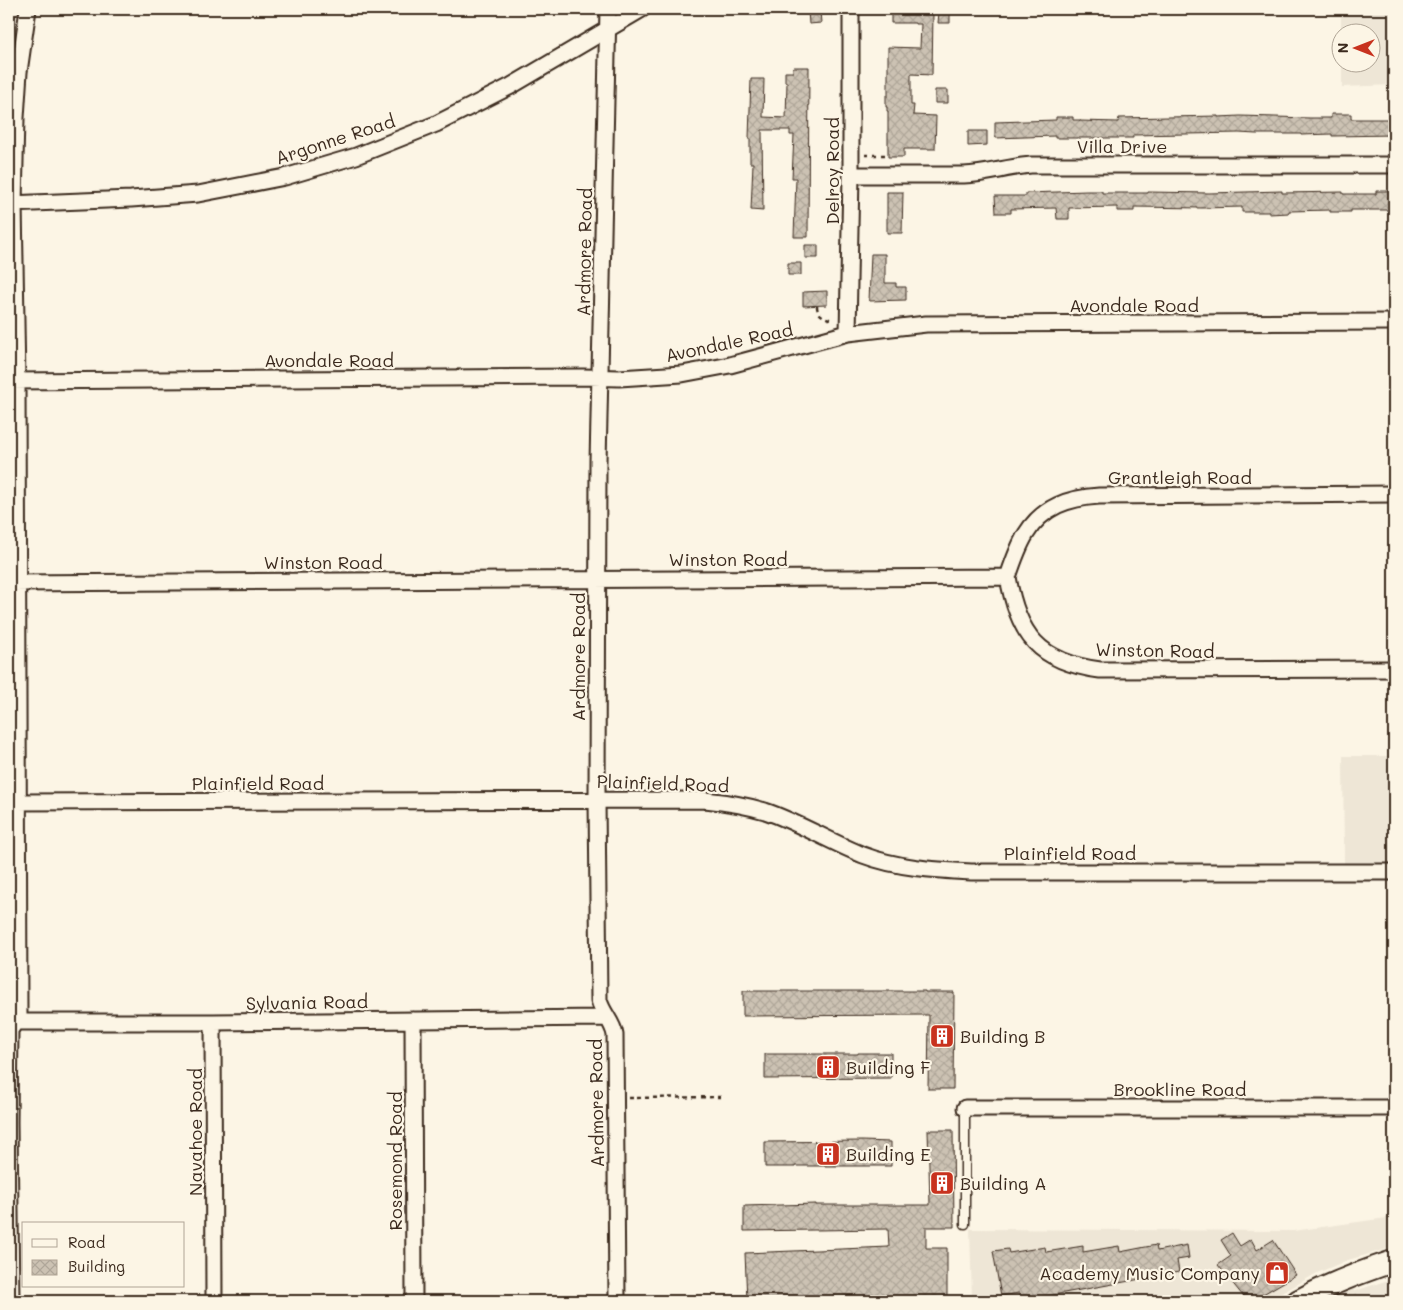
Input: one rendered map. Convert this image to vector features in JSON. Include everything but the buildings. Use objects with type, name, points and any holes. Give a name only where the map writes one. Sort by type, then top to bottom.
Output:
[{"type":"main road","points":[[1298,1301],[1330,1285],[1394,1261]]},
{"type":"street","points":[[11,1301],[10,1030],[12,1022],[19,1017],[14,802],[12,204],[17,100],[28,9]]},
{"type":"street","name":"Ardmore Road","points":[[608,9],[597,578],[599,1000],[615,1035],[617,1301]]},
{"type":"street","name":"Argonne Road","points":[[12,204],[198,194],[284,177],[356,156],[436,124],[511,86],[642,9]]},
{"type":"street","name":"Delroy Road","points":[[848,333],[851,175],[851,9]]},
{"type":"street","name":"Villa Drive","points":[[851,175],[964,175],[981,174],[1031,165],[1394,165]]},
{"type":"street","name":"Avondale Road","points":[[13,380],[619,378],[682,374],[705,370],[848,333],[926,324],[1394,322]]},
{"type":"street","name":"Grantleigh Road","points":[[1008,577],[1026,533],[1033,524],[1049,510],[1060,504],[1082,497],[1394,494]]},
{"type":"street","name":"Winston Road","points":[[13,583],[1008,577],[1011,596],[1017,614],[1030,638],[1052,657],[1075,666],[1100,670],[1394,669]]},
{"type":"street","name":"Plainfield Road","points":[[14,802],[705,800],[734,803],[766,812],[864,855],[915,868],[972,872],[1394,872]]},
{"type":"street","name":"Sylvania Road","points":[[12,1022],[607,1018]]},
{"type":"street","name":"Rosemond Road","points":[[413,1020],[414,1301]]},
{"type":"street","name":"Navahoe Road","points":[[214,1022],[214,1301]]},
{"type":"street","name":"Brookline Road","points":[[965,1108],[1394,1108]]},
{"type":"lane","points":[[965,1108],[965,1224]]},
{"type":"path","points":[[865,155],[888,155]]},
{"type":"path","points":[[817,306],[820,314],[832,320]]},
{"type":"path","points":[[629,1098],[725,1098]]},
{"type":"shaded area","points":[[1341,9],[1394,9],[1394,85],[1342,87],[1342,72],[1380,72],[1380,22],[1341,22]]},
{"type":"shaded area","points":[[1343,756],[1394,756],[1394,864],[1344,864]]},
{"type":"shaded area","points":[[1390,880],[1394,880],[1394,988],[1390,988]]},
{"type":"shaded area","points":[[1394,1217],[1394,1247],[1348,1260],[1317,1273],[1268,1301],[972,1301],[970,1229],[1293,1231]]},
{"type":"shaded area","points":[[1347,1278],[1360,1301],[1298,1301]]},
{"type":"shaded area","points":[[1394,1278],[1394,1301],[1357,1301],[1352,1292]]},
{"type":"place","name":"Building B","points":[[942,1036]]},
{"type":"place","name":"Building F","points":[[828,1067]]},
{"type":"place","name":"Building E","points":[[828,1154]]},
{"type":"place","name":"Building A","points":[[942,1183]]},
{"type":"place","name":"Academy Music Company","points":[[1277,1273]]}]
